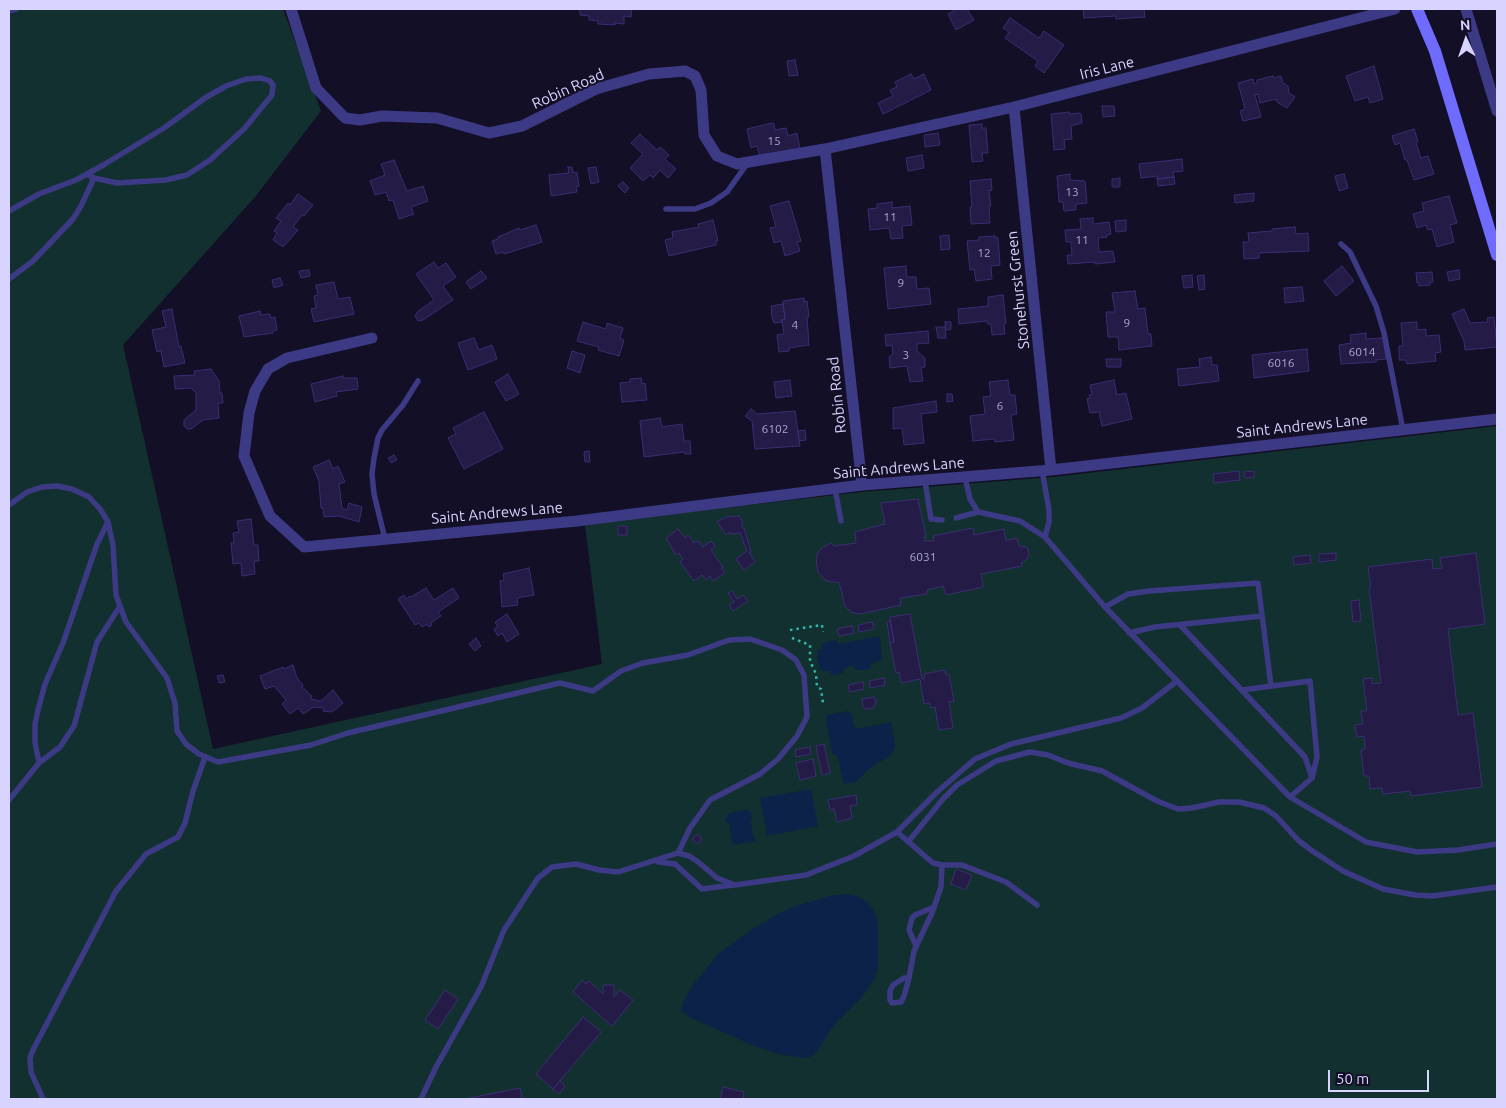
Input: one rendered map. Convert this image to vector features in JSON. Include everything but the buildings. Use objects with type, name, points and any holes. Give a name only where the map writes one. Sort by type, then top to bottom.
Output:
[{"type":"main road","points":[[1417,9],[1442,70],[1497,255]]},
{"type":"street","name":"Robin Road","points":[[291,9],[316,88],[345,118],[360,120],[382,116],[437,118],[489,133],[522,126],[596,89],[649,74],[685,71],[695,76],[701,90],[704,135],[717,156],[737,164],[825,149],[862,485]]},
{"type":"street","name":"Iris Lane","points":[[825,149],[1014,107],[1395,9]]},
{"type":"street","points":[[1466,9],[1497,111]]},
{"type":"street","name":"Stonehurst Green","points":[[1014,107],[1047,470]]},
{"type":"street","name":"Saint Andrews Lane","points":[[372,338],[287,358],[268,369],[255,391],[249,413],[244,456],[270,516],[304,547],[577,521],[862,485],[1047,470],[1497,419]]},
{"type":"lane","points":[[9,11],[16,9]]},
{"type":"lane","points":[[9,211],[40,194],[87,174],[164,128],[205,98],[226,86],[246,79],[261,78],[270,81],[273,85],[272,95],[244,129],[210,160],[187,175],[166,180],[116,183],[94,178],[87,174]]},
{"type":"lane","points":[[666,209],[695,209],[711,203],[727,192],[749,162]]},
{"type":"lane","points":[[9,279],[33,261],[73,219],[94,178]]},
{"type":"lane","points":[[1341,244],[1350,252],[1376,306],[1384,333],[1404,430]]},
{"type":"lane","points":[[386,539],[374,494],[372,474],[375,451],[382,430],[403,405],[418,381]]},
{"type":"lane","points":[[1045,537],[1049,510],[1047,470]]},
{"type":"lane","points":[[965,477],[970,499],[978,512]]},
{"type":"lane","points":[[925,481],[931,519],[935,521],[942,520]]},
{"type":"lane","points":[[9,505],[28,492],[42,487],[57,486],[72,489],[89,497],[100,509],[108,522],[116,595],[126,622],[167,678],[176,703],[177,731],[186,744],[199,754],[218,762],[289,750],[356,731],[560,682],[592,691],[621,671],[644,663],[688,655],[729,640],[750,639],[782,650],[796,660],[804,675],[807,718],[797,736],[778,760],[760,774],[710,800],[690,828],[678,853]]},
{"type":"lane","points":[[835,489],[841,521]]},
{"type":"lane","points":[[956,518],[978,512],[1020,521],[1045,537],[1129,633],[1290,797],[1366,842],[1417,852],[1458,850],[1497,844]]},
{"type":"lane","points":[[39,763],[35,742],[35,724],[45,684],[63,643],[97,544],[108,522]]},
{"type":"lane","points":[[1105,607],[1128,594],[1258,583],[1271,686]]},
{"type":"lane","points":[[9,800],[39,763],[60,747],[74,726],[97,642],[120,606]]},
{"type":"lane","points":[[1129,633],[1155,627],[1262,616]]},
{"type":"lane","points":[[1180,625],[1305,757],[1312,778]]},
{"type":"lane","points":[[649,862],[675,864],[702,889],[806,875],[854,856],[897,832],[937,792],[975,759],[1011,744],[1121,718],[1142,708],[1178,682]]},
{"type":"lane","points":[[1242,690],[1310,682],[1317,757],[1312,778],[1290,797]]},
{"type":"lane","points":[[908,842],[957,785],[996,761],[1030,752],[1048,755],[1068,763],[1102,771],[1157,801],[1178,808],[1192,808],[1219,802],[1250,804],[1264,808],[1276,816],[1298,840],[1311,850],[1343,871],[1383,889],[1432,896],[1497,887]]},
{"type":"lane","points":[[43,1099],[31,1072],[30,1058],[33,1050],[116,891],[146,854],[178,836],[185,823],[193,791],[205,757]]},
{"type":"lane","points":[[897,832],[933,862],[942,865],[962,865],[1006,882],[1037,905]]},
{"type":"lane","points":[[421,1099],[436,1067],[481,987],[504,930],[538,878],[552,867],[576,864],[599,870],[618,872],[678,853],[689,856],[717,878],[735,885]]},
{"type":"lane","points":[[909,978],[904,978],[893,985],[890,992],[890,1000],[892,1002],[901,1002],[909,978],[914,951],[941,887],[942,865]]},
{"type":"lane","points":[[916,946],[909,930],[912,918],[914,915],[934,907]]},
{"type":"path","points":[[790,630],[822,625],[823,632]]},
{"type":"path","points":[[792,638],[810,646],[810,661],[816,674],[817,687],[821,689],[823,703]]},
{"type":"green space","points":[[9,9],[283,9],[321,111],[255,197],[123,345],[213,749],[602,664],[585,524],[861,492],[1053,477],[1497,426],[1497,1099],[9,1099]]},
{"type":"water","points":[[880,636],[882,660],[870,664],[872,668],[855,670],[854,666],[851,666],[844,669],[843,673],[831,675],[831,671],[820,669],[817,656],[818,650],[823,649],[822,643],[836,640],[838,644]]},
{"type":"water","points":[[848,711],[852,716],[855,729],[891,722],[895,745],[888,758],[877,763],[856,782],[844,784],[837,756],[832,753],[826,721],[827,715]]},
{"type":"water","points":[[811,789],[818,826],[767,836],[760,798]]},
{"type":"water","points":[[748,809],[749,813],[751,812],[752,819],[750,819],[755,841],[733,845],[729,823],[727,823],[725,818],[727,814]]},
{"type":"water","points":[[845,894],[857,896],[866,901],[872,907],[877,918],[878,967],[874,980],[863,996],[834,1025],[818,1050],[810,1057],[804,1058],[778,1054],[754,1046],[689,1017],[681,1011],[683,1002],[693,985],[719,953],[751,930],[779,913],[796,906],[830,896]]}]
